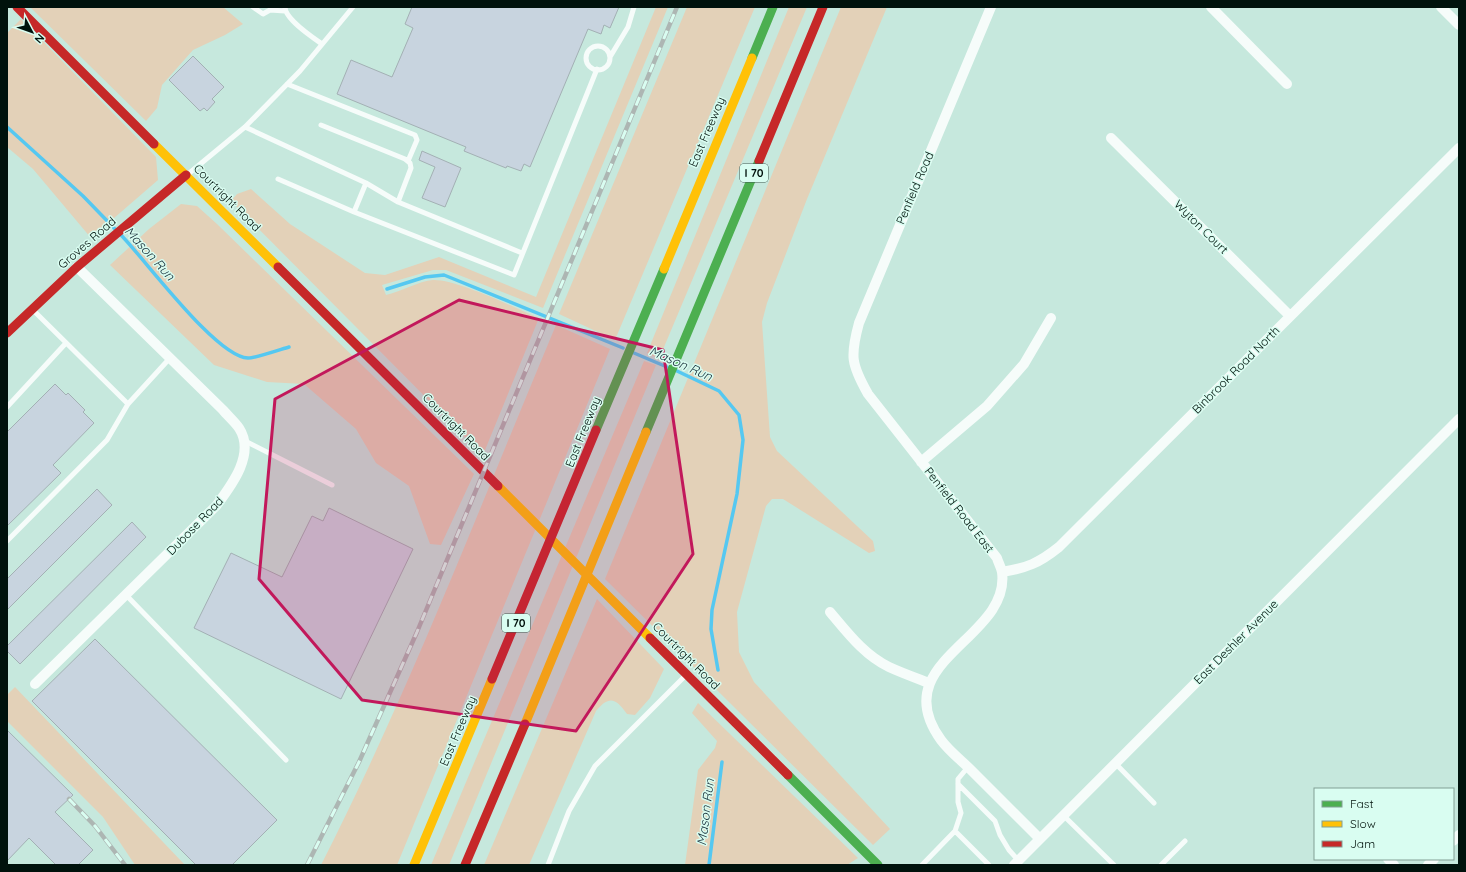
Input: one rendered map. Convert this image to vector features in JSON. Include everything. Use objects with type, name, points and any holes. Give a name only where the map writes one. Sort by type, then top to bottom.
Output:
[{"type":"main road","name":"Courtright Road","points":[[17,7],[878,865]]},
{"type":"main road","name":"East Freeway","points":[[414,865],[773,7]]},
{"type":"main road","name":"I 70","points":[[465,865],[556,652],[659,399],[823,7]]},
{"type":"main road","name":"Groves Road","points":[[7,333],[77,267],[186,175]]},
{"type":"street","name":"Penfield Road","points":[[856,372],[852,347],[859,323],[991,7]]},
{"type":"street","points":[[1211,7],[1287,84]]},
{"type":"street","points":[[1440,7],[1459,25]]},
{"type":"street","name":"Wyton Court","points":[[1111,138],[1290,316]]},
{"type":"street","name":"Binbrook Road North","points":[[1002,572],[1017,570],[1040,562],[1059,547],[1459,148]]},
{"type":"street","points":[[77,267],[227,414],[240,429],[244,441]]},
{"type":"street","points":[[921,462],[987,406],[1024,364],[1051,318]]},
{"type":"street","name":"Penfield Road East","points":[[856,372],[868,394],[997,558],[1002,572]]},
{"type":"street","name":"East Deshler Avenue","points":[[1016,863],[1459,419]]},
{"type":"street","name":"Dubose Road","points":[[35,684],[216,506],[228,491],[246,453],[244,441]]},
{"type":"street","points":[[1002,572],[999,597],[990,613],[943,662],[929,683],[927,698],[928,713],[941,740],[1040,839]]},
{"type":"street","points":[[830,612],[852,638],[870,655],[888,667],[929,683]]},
{"type":"lane","points":[[253,7],[263,14],[270,10],[285,9],[293,21],[322,44]]},
{"type":"lane","points":[[186,175],[245,127],[288,84],[353,7]]},
{"type":"lane","points":[[278,179],[354,212],[514,275],[597,69],[608,64],[610,56],[628,27],[634,7]]},
{"type":"lane","points":[[597,69],[590,66],[588,63],[587,55],[590,49],[601,46],[607,50],[610,56]]},
{"type":"lane","points":[[288,84],[415,135],[417,140],[408,161]]},
{"type":"lane","points":[[321,125],[408,161],[411,168],[398,202]]},
{"type":"lane","points":[[245,127],[366,183],[398,202],[522,253]]},
{"type":"lane","points":[[354,212],[366,183]]},
{"type":"lane","points":[[31,309],[128,404]]},
{"type":"lane","points":[[7,407],[66,343]]},
{"type":"lane","points":[[7,541],[107,440],[128,404],[170,358]]},
{"type":"lane","points":[[244,441],[332,485]]},
{"type":"lane","points":[[126,595],[286,760]]},
{"type":"lane","points":[[548,865],[569,811],[595,766],[687,674]]},
{"type":"lane","points":[[1115,763],[1154,803]]},
{"type":"lane","points":[[922,865],[955,831],[961,813],[958,802],[958,779],[968,767]]},
{"type":"lane","points":[[958,784],[995,821],[1000,835],[1016,863]]},
{"type":"lane","points":[[1063,815],[1114,865]]},
{"type":"lane","points":[[955,831],[989,865]]},
{"type":"lane","points":[[1160,865],[1185,841]]},
{"type":"highlighted area","points":[[459,300],[663,350],[693,554],[576,731],[362,700],[259,579],[275,399]]},
{"type":"shaded area","points":[[30,7],[223,7],[243,24],[225,35],[193,50],[162,85],[157,108],[146,121]]},
{"type":"shaded area","points":[[656,7],[668,7],[543,308],[446,270],[433,270],[382,285],[386,295],[428,281],[443,281],[471,289],[539,318],[483,455],[231,201],[237,194],[251,189],[290,224],[365,273],[385,275],[439,257],[536,297]]},
{"type":"shaded area","points":[[687,7],[755,7],[615,340],[559,314]]},
{"type":"shaded area","points":[[789,7],[807,7],[659,359],[647,353]]},
{"type":"shaded area","points":[[841,7],[887,7],[807,199],[767,303],[762,322],[770,437],[777,451],[873,541],[875,551],[869,553],[783,499],[772,499],[766,506],[737,612],[739,652],[754,682],[890,829],[873,845],[605,579]]},
{"type":"shaded area","points":[[21,19],[156,157],[158,180],[91,238],[33,169],[7,147],[7,33]]},
{"type":"shaded area","points":[[181,204],[197,206],[217,224],[474,474],[441,545],[430,544],[409,486],[376,463],[356,429],[304,384],[267,382],[214,365],[110,265],[149,229]]},
{"type":"shaded area","points":[[556,325],[610,349],[397,865],[321,865],[385,732],[472,529]]},
{"type":"shaded area","points":[[644,361],[656,365],[449,865],[431,865]]},
{"type":"shaded area","points":[[597,599],[664,669],[650,698],[635,715],[627,714],[616,702],[612,700],[605,702],[596,711],[529,865],[484,865]]},
{"type":"shaded area","points":[[15,687],[185,865],[135,865],[103,817],[7,721],[7,695]]},
{"type":"shaded area","points":[[698,703],[858,858],[847,865],[685,865],[698,770],[715,748],[717,741],[692,713]]},
{"type":"building","points":[[412,7],[619,7],[610,28],[604,25],[601,34],[588,29],[530,167],[524,164],[521,171],[507,166],[506,168],[464,151],[466,147],[337,94],[351,60],[392,77],[413,28],[405,24]]},
{"type":"building","points":[[193,56],[224,87],[212,99],[215,102],[207,111],[204,108],[200,111],[169,80]]},
{"type":"building","points":[[422,151],[461,168],[445,207],[422,198],[435,167],[419,160]]},
{"type":"building","points":[[55,384],[66,395],[68,393],[85,410],[83,412],[94,423],[53,465],[61,473],[7,526],[7,432]]},
{"type":"building","points":[[97,489],[112,505],[7,610],[7,579]]},
{"type":"building","points":[[329,508],[413,549],[341,699],[194,628],[231,553],[282,577],[312,516],[323,521]]},
{"type":"building","points":[[132,522],[146,537],[20,664],[7,651],[7,646]]},
{"type":"building","points":[[95,639],[277,820],[232,865],[196,865],[32,701]]},
{"type":"building","points":[[7,730],[73,795],[55,812],[93,850],[78,865],[56,865],[29,838],[7,861]]},
{"type":"waterway","name":"Mason Run","points":[[7,127],[83,196],[116,230]]},
{"type":"waterway","name":"Mason Run","points":[[120,234],[200,325],[218,342],[234,353],[252,358],[289,347]]},
{"type":"waterway","name":"Mason Run","points":[[387,289],[425,277],[444,275],[623,348]]},
{"type":"waterway","name":"Mason Run","points":[[634,353],[667,367]]},
{"type":"waterway","name":"Mason Run","points":[[677,371],[719,391],[739,415],[743,440],[737,494],[712,610],[711,629],[718,670]]},
{"type":"waterway","name":"Mason Run","points":[[709,865],[722,762]]},
{"type":"railway","points":[[307,865],[359,762],[417,632],[677,7]]},
{"type":"railway","points":[[69,799],[95,826],[125,865]]},
{"type":"traffic: fast","points":[[752,58],[773,7]]},
{"type":"traffic: fast","points":[[646,432],[759,161]]},
{"type":"traffic: fast","points":[[596,430],[664,269]]},
{"type":"traffic: fast","points":[[788,775],[878,865]]},
{"type":"traffic: slow","points":[[664,269],[752,58]]},
{"type":"traffic: slow","points":[[154,144],[278,267]]},
{"type":"traffic: slow","points":[[525,724],[646,432]]},
{"type":"traffic: slow","points":[[498,486],[650,638]]},
{"type":"traffic: slow","points":[[414,865],[492,679]]},
{"type":"traffic: jam","points":[[17,7],[154,144]]},
{"type":"traffic: jam","points":[[759,161],[823,7]]},
{"type":"traffic: jam","points":[[7,333],[77,267],[186,175]]},
{"type":"traffic: jam","points":[[278,267],[498,486]]},
{"type":"traffic: jam","points":[[492,679],[596,430]]},
{"type":"traffic: jam","points":[[650,638],[788,775]]},
{"type":"traffic: jam","points":[[465,865],[525,724]]}]
